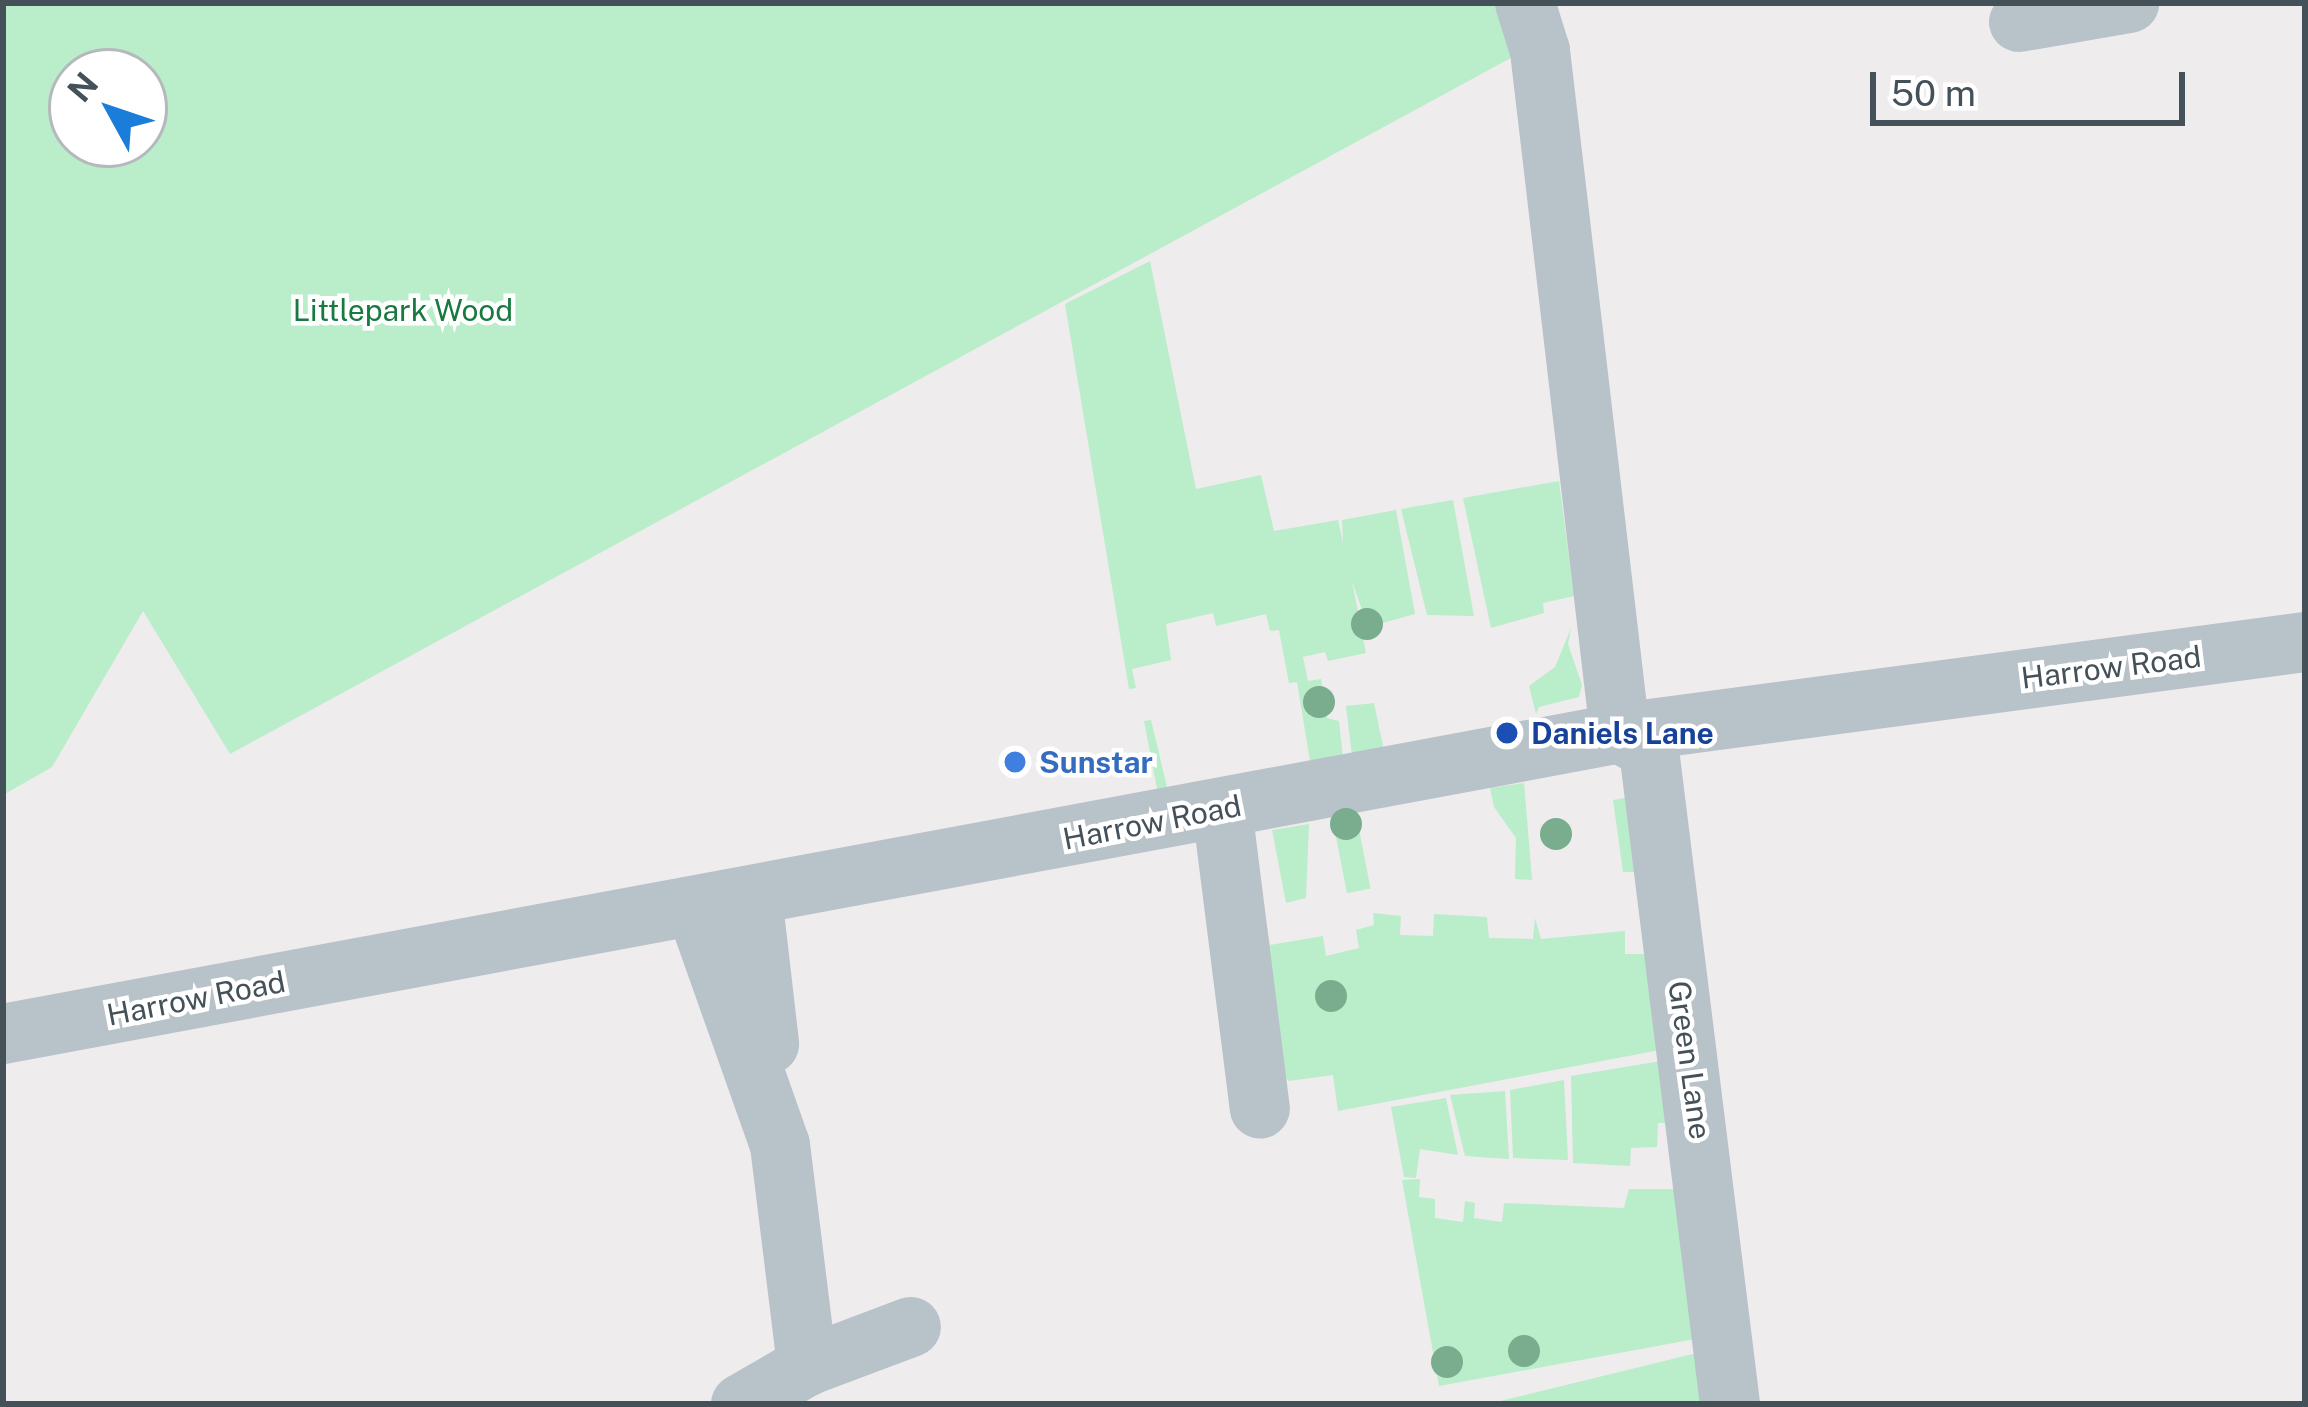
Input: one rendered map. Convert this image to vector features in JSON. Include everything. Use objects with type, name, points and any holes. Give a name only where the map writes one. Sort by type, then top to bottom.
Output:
[{"type":"street","points":[[1525,3],[1540,51],[1620,733]]},
{"type":"street","points":[[2019,22],[2128,3]]},
{"type":"street","name":"Harrow Road","points":[[3,1034],[1620,733],[2305,642]]},
{"type":"street","name":"Green Lane","points":[[1620,733],[1649,751],[1730,1404]]},
{"type":"street","points":[[1222,809],[1260,1109]]},
{"type":"street","points":[[724,902],[780,1145],[807,1366]]},
{"type":"street","points":[[741,1404],[807,1366],[911,1327]]},
{"type":"green space","name":"Littlepark Wood","points":[[3,3],[1559,3],[1531,47],[230,754],[143,611],[52,767],[3,795]]},
{"type":"green space","points":[[1150,261],[1196,489],[1261,475],[1274,531],[1338,520],[1343,543],[1342,520],[1396,510],[1415,614],[1368,627],[1352,581],[1366,653],[1328,661],[1325,652],[1303,657],[1308,681],[1321,679],[1327,718],[1339,721],[1343,757],[1310,761],[1297,682],[1289,683],[1279,630],[1270,631],[1266,614],[1216,626],[1213,613],[1166,624],[1171,660],[1132,669],[1136,688],[1129,689],[1065,304]]},
{"type":"green space","points":[[1559,481],[1574,596],[1543,603],[1544,613],[1491,628],[1463,498]]},
{"type":"green space","points":[[1453,500],[1474,616],[1427,615],[1401,509]]},
{"type":"green space","points":[[1571,628],[1568,644],[1582,685],[1579,697],[1539,707],[1536,714],[1529,686],[1555,667]]},
{"type":"green space","points":[[1374,703],[1384,751],[1352,756],[1346,706]]},
{"type":"green space","points":[[1151,720],[1167,787],[1157,789],[1144,721]]},
{"type":"green space","points":[[1524,783],[1532,880],[1515,879],[1516,838],[1494,807],[1490,788]]},
{"type":"green space","points":[[1630,797],[1644,872],[1623,872],[1613,800]]},
{"type":"green space","points":[[1356,814],[1371,889],[1347,893],[1332,819]]},
{"type":"green space","points":[[1309,824],[1306,898],[1286,903],[1272,830]]},
{"type":"green space","points":[[1264,910],[1270,945],[1323,936],[1326,956],[1359,948],[1356,930],[1374,925],[1373,913],[1401,916],[1400,935],[1433,936],[1434,914],[1487,917],[1489,938],[1533,939],[1535,918],[1541,939],[1625,931],[1625,954],[1653,954],[1671,1048],[1338,1111],[1333,1075],[1289,1081],[1271,1064]]},
{"type":"green space","points":[[1673,1059],[1679,1123],[1658,1123],[1657,1147],[1631,1148],[1630,1166],[1573,1163],[1571,1076]]},
{"type":"green space","points":[[1564,1080],[1568,1160],[1513,1158],[1510,1090]]},
{"type":"green space","points":[[1505,1091],[1509,1159],[1465,1156],[1450,1095]]},
{"type":"green space","points":[[1446,1098],[1458,1155],[1420,1149],[1416,1178],[1404,1177],[1391,1107]]},
{"type":"green space","points":[[1420,1179],[1419,1197],[1435,1199],[1435,1218],[1463,1222],[1465,1201],[1475,1203],[1474,1218],[1502,1222],[1504,1203],[1624,1208],[1629,1189],[1683,1189],[1706,1337],[1439,1386],[1402,1180]]},
{"type":"green space","points":[[1701,1352],[1708,1404],[1488,1404]]},
{"type":"place","name":"Daniels Lane","points":[[1507,733]]},
{"type":"place","name":"Sunstar","points":[[1015,762]]}]
